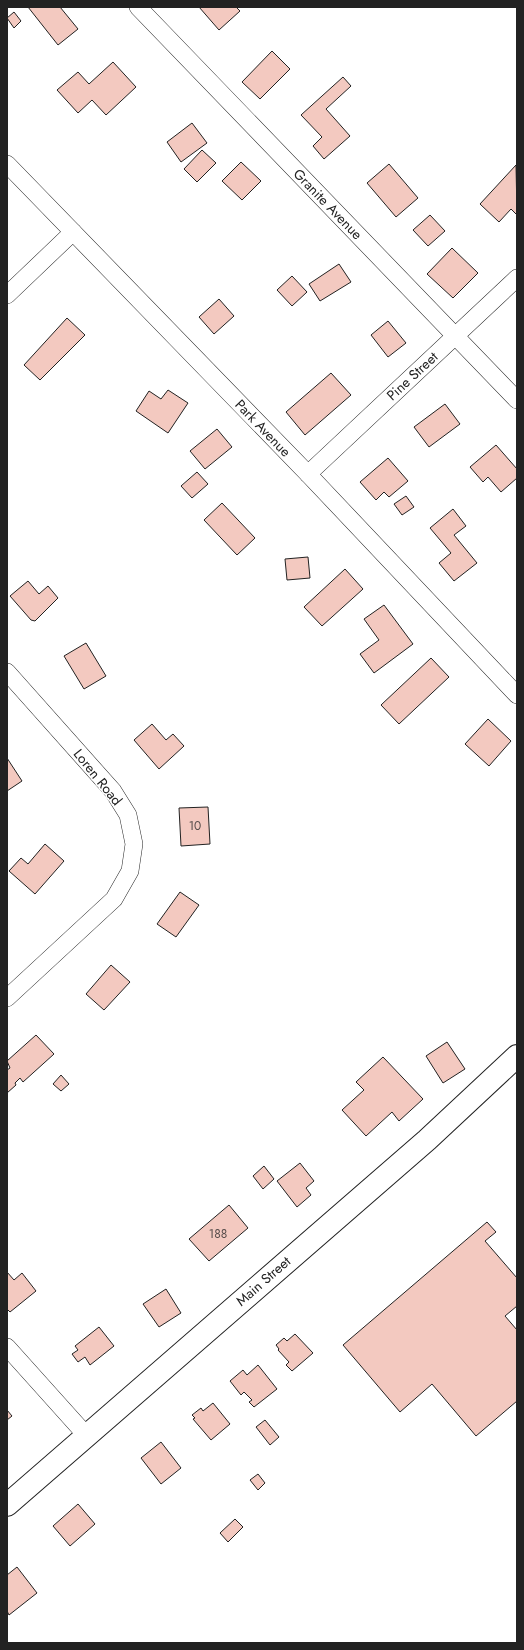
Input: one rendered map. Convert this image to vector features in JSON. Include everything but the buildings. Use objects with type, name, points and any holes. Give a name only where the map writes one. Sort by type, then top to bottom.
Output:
[{"type":"main road","name":"Main Street","points":[[7,1505],[426,1140],[517,1056]]},
{"type":"street","name":"Granite Avenue","points":[[138,7],[517,400]]},
{"type":"street","name":"Park Avenue","points":[[7,164],[308,474],[517,695]]},
{"type":"street","points":[[7,294],[73,232]]},
{"type":"street","name":"Pine Street","points":[[308,474],[517,278]]},
{"type":"street","name":"Loren Road","points":[[7,672],[113,791],[128,816],[134,844],[134,858],[130,871],[114,899],[7,998]]},
{"type":"street","points":[[7,1347],[86,1435]]}]
